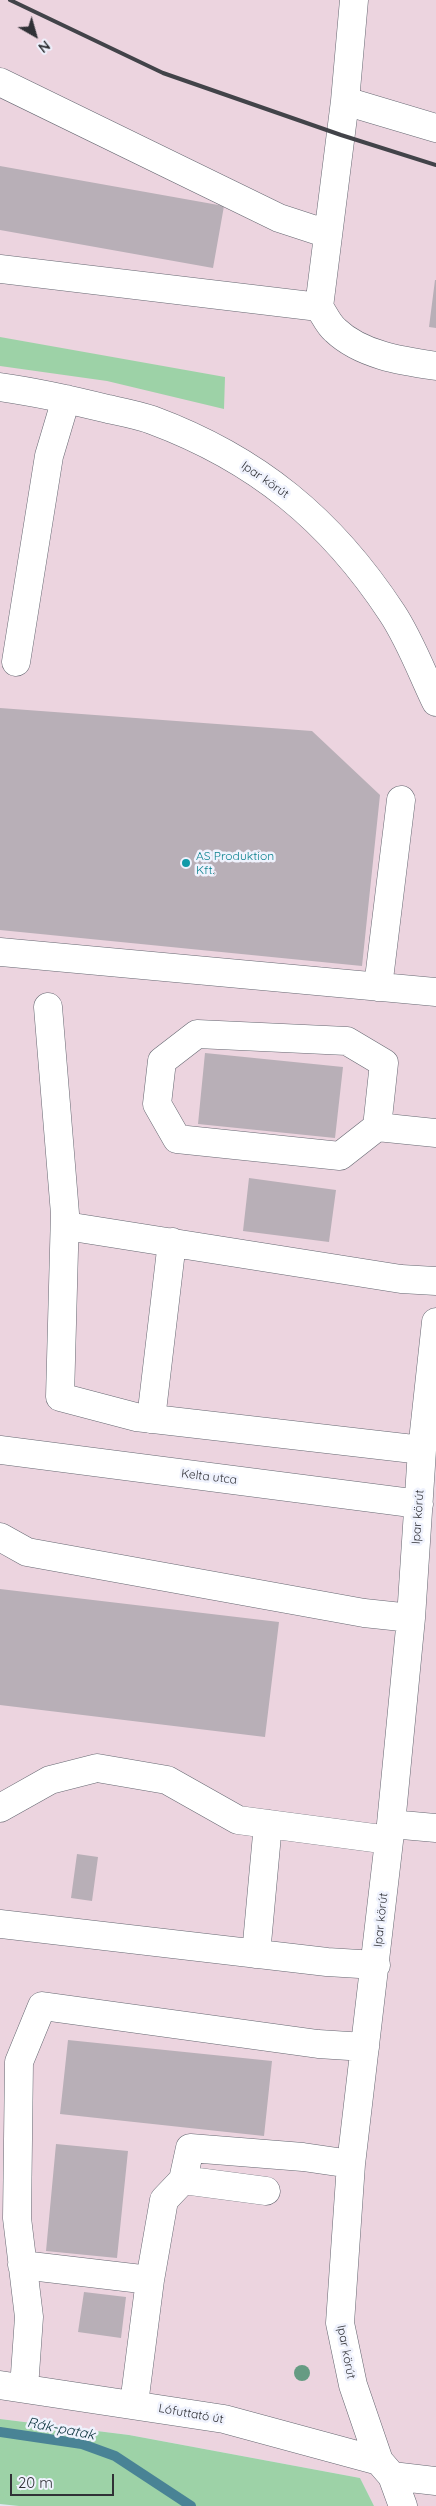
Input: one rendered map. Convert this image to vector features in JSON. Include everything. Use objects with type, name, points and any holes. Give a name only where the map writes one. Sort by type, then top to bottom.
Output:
[{"type":"street","points":[[354,0],[345,102],[319,307],[334,329],[358,346],[399,360],[436,366]]},
{"type":"street","points":[[0,82],[279,218],[328,234]]},
{"type":"street","points":[[345,102],[436,128]]},
{"type":"street","points":[[0,268],[319,307]]},
{"type":"street","name":"Ipar körút","points":[[0,387],[66,398],[150,419],[210,445],[262,475],[307,510],[352,558],[393,615],[436,702]]},
{"type":"street","points":[[16,662],[49,456],[66,398]]},
{"type":"street","points":[[378,987],[401,800]]},
{"type":"street","points":[[0,952],[436,992]]},
{"type":"street","points":[[48,1007],[66,1226],[401,1279],[436,1281]]},
{"type":"street","points":[[377,1127],[384,1063],[347,1041],[197,1034],[162,1061],[157,1104],[177,1139],[340,1156],[377,1127],[436,1133]]},
{"type":"street","points":[[65,1213],[60,1397],[151,1419],[426,1464]]},
{"type":"street","points":[[151,1419],[172,1242]]},
{"type":"street","name":"Ipar körút","points":[[404,2506],[385,2469],[353,2385],[340,2323],[351,2164],[376,1965],[390,1832],[411,1618],[419,1504],[426,1464],[436,1322]]},
{"type":"street","name":"Kelta utca","points":[[0,1450],[419,1504]]},
{"type":"street","points":[[0,1537],[26,1552],[364,1613],[411,1618]]},
{"type":"street","points":[[0,1808],[50,1780],[97,1768],[167,1780],[238,1820],[268,1824],[390,1832],[436,1828]]},
{"type":"street","points":[[256,1954],[268,1824]]},
{"type":"street","points":[[0,1924],[256,1954],[376,1965]]},
{"type":"street","points":[[12,2387],[29,2317],[17,2218],[19,2062],[42,2006],[318,2044],[365,2047]]},
{"type":"street","points":[[134,2404],[150,2280],[164,2200],[183,2180],[190,2148],[303,2157],[351,2164]]},
{"type":"street","points":[[183,2180],[266,2191]]},
{"type":"street","points":[[22,2265],[150,2280]]},
{"type":"street","name":"Lófuttató út","points":[[12,2387],[224,2419],[385,2469],[436,2481]]},
{"type":"shaded area","points":[[0,0],[436,0],[436,2506],[374,2506],[360,2478],[129,2435],[0,2419]]},
{"type":"green space","points":[[0,337],[225,377],[224,409],[107,381],[0,366]]},
{"type":"green space","points":[[0,2419],[129,2435],[360,2478],[374,2506],[19,2506],[0,2504]]},
{"type":"building","points":[[0,166],[224,206],[213,268],[0,230]]},
{"type":"building","points":[[436,280],[436,328],[429,327]]},
{"type":"building","name":"AS Produktion Kft.","points":[[0,708],[312,731],[380,795],[362,966],[0,930]]},
{"type":"building","points":[[205,1053],[343,1067],[335,1138],[198,1124]]},
{"type":"building","points":[[249,1178],[336,1190],[329,1242],[243,1231]]},
{"type":"building","points":[[0,1589],[279,1622],[265,1737],[0,1705]]},
{"type":"building","points":[[77,1854],[98,1857],[92,1901],[71,1898]]},
{"type":"building","points":[[68,2040],[272,2061],[264,2136],[60,2114]]},
{"type":"building","points":[[56,2144],[128,2151],[117,2258],[46,2251]]},
{"type":"building","points":[[84,2292],[126,2297],[121,2338],[78,2332]]},
{"type":"waterway","name":"Rák-patak","points":[[0,2432],[82,2444],[115,2456],[191,2506]]},
{"type":"railway","points":[[10,0],[163,73],[341,135],[436,165]]},
{"type":"place","name":"AS Produktion Kft.","points":[[186,863]]}]
